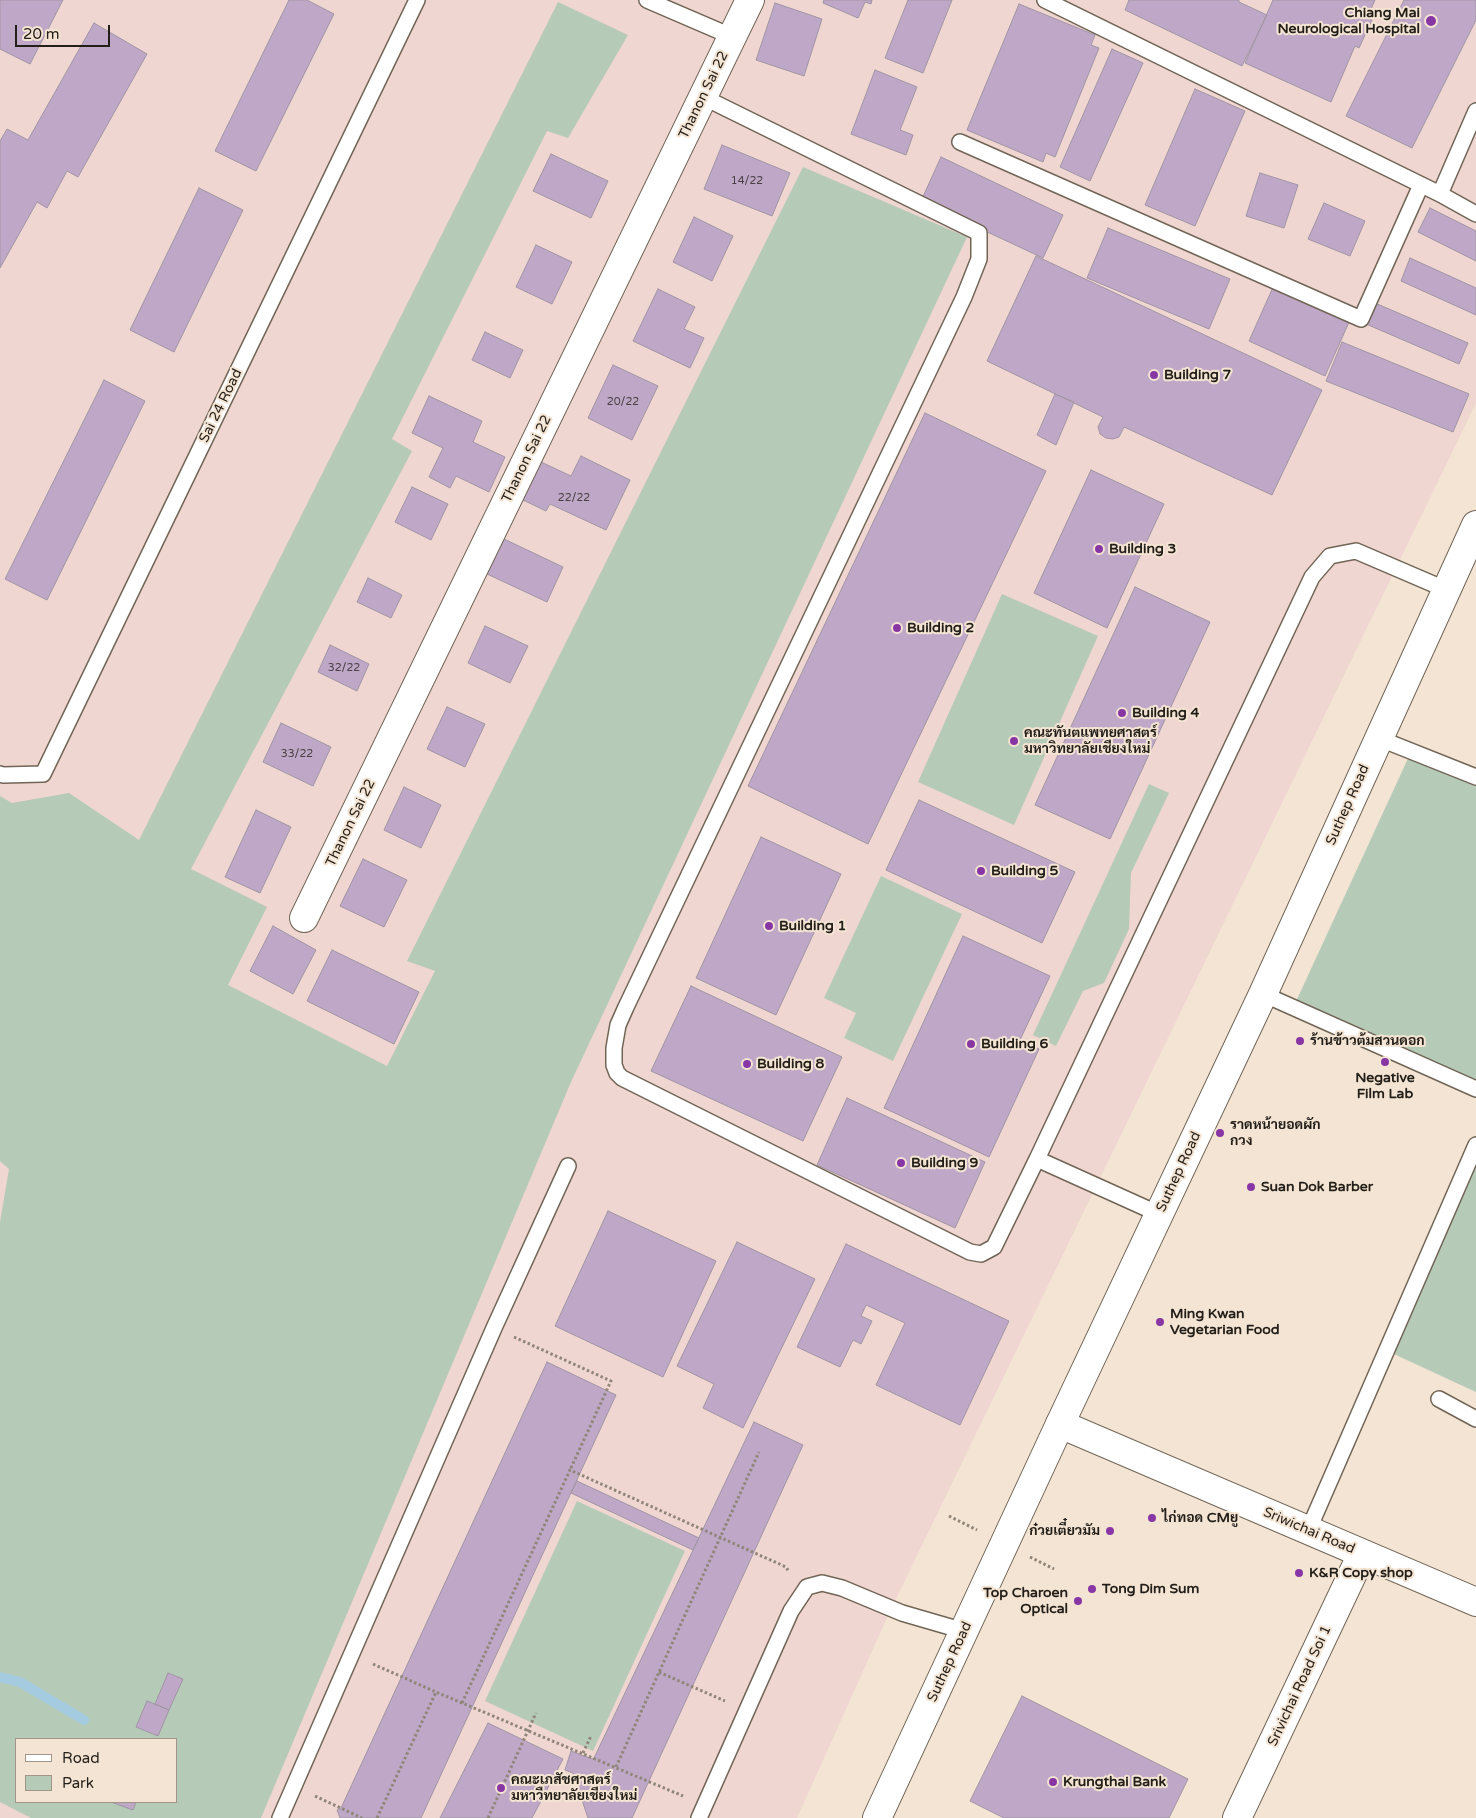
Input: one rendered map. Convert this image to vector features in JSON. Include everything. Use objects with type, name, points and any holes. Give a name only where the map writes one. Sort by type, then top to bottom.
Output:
[{"type":"street","name":"Thanon Sai 22","points":[[304,918],[750,0]]},
{"type":"street","name":"Suthep Road","points":[[877,1818],[1262,994],[1476,525]]},
{"type":"street","name":"Sriwichai Road","points":[[1060,1424],[1476,1602]]},
{"type":"street","name":"Srivichai Road Soi 1","points":[[1237,1818],[1362,1554]]},
{"type":"lane","name":"Sai 24 Road","points":[[0,774],[3,776],[43,774],[417,0]]},
{"type":"lane","points":[[647,0],[733,37]]},
{"type":"lane","points":[[1045,0],[1440,194],[1476,214]]},
{"type":"lane","points":[[703,97],[979,233],[979,259],[964,297],[618,1025],[614,1065],[617,1073],[622,1078],[966,1250],[981,1254],[988,1251],[997,1243],[1312,577],[1330,556],[1356,551],[1447,590]]},
{"type":"lane","points":[[1440,194],[1476,111]]},
{"type":"lane","points":[[960,142],[1361,319],[1421,185]]},
{"type":"lane","points":[[1378,738],[1476,777]]},
{"type":"lane","points":[[1262,994],[1476,1090]]},
{"type":"lane","points":[[1308,1531],[1476,1145]]},
{"type":"lane","points":[[1037,1159],[1159,1214]]},
{"type":"lane","points":[[280,1818],[353,1655],[494,1328],[568,1166]]},
{"type":"lane","points":[[1439,1399],[1476,1419]]},
{"type":"lane","points":[[702,1812],[791,1611],[807,1587],[822,1583],[842,1588],[902,1613],[964,1631]]},
{"type":"path","points":[[462,1703],[611,1382],[494,1328]]},
{"type":"path","points":[[616,1767],[759,1452]]},
{"type":"path","points":[[570,1470],[786,1566],[801,1595]]},
{"type":"path","points":[[353,1655],[436,1692],[616,1767],[702,1812]]},
{"type":"path","points":[[659,1672],[746,1710]]},
{"type":"path","points":[[377,1818],[436,1692]]},
{"type":"path","points":[[488,1818],[536,1713]]},
{"type":"path","points":[[583,1753],[591,1736]]},
{"type":"path","points":[[294,1786],[362,1818]]},
{"type":"shaded area","points":[[0,0],[1476,0],[1476,403],[891,1609],[797,1818],[0,1818]]},
{"type":"green space","points":[[558,2],[628,35],[568,138],[547,131],[392,439],[412,451],[191,869],[267,907],[228,985],[387,1066],[435,971],[407,961],[803,167],[967,237],[571,1082],[261,1818],[31,1818],[0,1802],[0,1222],[9,1169],[0,1161],[0,796],[12,803],[69,793],[139,840]]},
{"type":"green space","points":[[1002,594],[1098,636],[1014,825],[918,782]]},
{"type":"green space","points":[[1411,752],[1476,778],[1476,1089],[1293,1008]]},
{"type":"green space","points":[[1149,784],[1169,793],[1131,873],[1129,929],[1104,983],[1083,991],[1056,1046],[1033,1035]]},
{"type":"green space","points":[[881,876],[962,914],[893,1061],[844,1038],[856,1013],[824,998]]},
{"type":"green space","points":[[1476,1144],[1476,1392],[1383,1349]]},
{"type":"green space","points":[[577,1501],[685,1551],[593,1751],[485,1701]]},
{"type":"building","points":[[0,0],[63,0],[30,64],[0,49]]},
{"type":"building","points":[[289,0],[307,0],[334,14],[256,171],[215,151]]},
{"type":"building","points":[[824,0],[872,0],[871,4],[865,2],[858,18],[823,3]]},
{"type":"building","points":[[908,0],[952,0],[923,73],[885,58]]},
{"type":"building","points":[[1129,0],[1239,0],[1239,2],[1267,15],[1242,66],[1125,10]]},
{"type":"building","points":[[1273,0],[1375,0],[1367,18],[1372,20],[1359,48],[1355,46],[1331,102],[1245,63]]},
{"type":"building","points":[[1404,0],[1476,0],[1476,20],[1412,148],[1346,116]]},
{"type":"building","points":[[775,3],[822,19],[804,76],[756,60]]},
{"type":"building","points":[[1019,4],[1095,35],[1091,45],[1099,48],[1055,157],[1046,153],[1043,162],[967,130]]},
{"type":"building","points":[[94,23],[147,54],[78,177],[67,171],[47,208],[37,202],[0,268],[0,141],[7,129],[28,140]]},
{"type":"building","points":[[1112,49],[1143,63],[1090,181],[1060,167]]},
{"type":"building","points":[[875,70],[917,87],[900,130],[913,135],[906,155],[851,134]]},
{"type":"building","points":[[1195,89],[1245,111],[1195,226],[1145,205]]},
{"type":"building","points":[[722,145],[790,173],[772,216],[704,189]]},
{"type":"building","points":[[551,154],[608,181],[591,218],[533,191]]},
{"type":"building","points":[[941,157],[1063,215],[1043,258],[921,201]]},
{"type":"building","points":[[1260,173],[1298,185],[1284,228],[1246,216]]},
{"type":"building","points":[[199,188],[243,210],[174,352],[130,330]]},
{"type":"building","points":[[1324,203],[1365,221],[1350,256],[1308,239]]},
{"type":"building","points":[[1430,208],[1476,231],[1476,261],[1418,232]]},
{"type":"building","points":[[694,217],[733,236],[712,281],[673,262]]},
{"type":"building","points":[[1108,228],[1230,279],[1209,329],[1087,278]]},
{"type":"building","points":[[536,245],[572,262],[552,304],[516,287]]},
{"type":"building","name":"Building 7","points":[[1036,256],[1322,390],[1272,495],[1124,427],[1119,437],[1113,439],[1106,438],[1100,434],[1098,427],[1103,417],[987,361]]},
{"type":"building","points":[[1410,258],[1476,288],[1476,315],[1401,281]]},
{"type":"building","points":[[1274,285],[1350,320],[1325,376],[1249,341]]},
{"type":"building","points":[[658,289],[695,307],[684,329],[704,338],[690,368],[633,341]]},
{"type":"building","points":[[1375,303],[1468,343],[1459,364],[1366,324]]},
{"type":"building","points":[[485,332],[523,350],[510,378],[472,360]]},
{"type":"building","points":[[1342,342],[1469,394],[1453,432],[1326,381]]},
{"type":"building","points":[[613,365],[658,386],[632,440],[588,418]]},
{"type":"building","points":[[104,380],[145,401],[47,600],[5,579]]},
{"type":"building","points":[[1055,394],[1074,402],[1056,445],[1037,435]]},
{"type":"building","points":[[429,396],[482,421],[473,442],[505,457],[489,492],[456,476],[450,488],[429,477],[443,448],[412,433]]},
{"type":"building","name":"Building 2","points":[[925,413],[1046,471],[868,844],[748,786]]},
{"type":"building","points":[[581,456],[630,480],[606,530],[550,504],[546,511],[523,500],[541,462],[571,476]]},
{"type":"building","name":"Building 3","points":[[1091,470],[1164,504],[1107,628],[1034,593]]},
{"type":"building","points":[[412,487],[448,504],[431,540],[395,522]]},
{"type":"building","points":[[504,539],[563,567],[547,602],[487,574]]},
{"type":"building","points":[[368,578],[402,595],[391,618],[357,602]]},
{"type":"building","name":"Building 4","points":[[1135,587],[1210,622],[1110,839],[1035,805]]},
{"type":"building","points":[[485,626],[528,646],[510,683],[468,663]]},
{"type":"building","points":[[330,645],[369,664],[357,691],[318,672]]},
{"type":"building","points":[[447,707],[485,724],[465,767],[427,749]]},
{"type":"building","points":[[281,723],[331,747],[313,786],[263,762]]},
{"type":"building","points":[[404,787],[441,805],[421,848],[384,830]]},
{"type":"building","name":"Building 5","points":[[919,800],[1075,872],[1042,943],[886,870]]},
{"type":"building","points":[[256,810],[291,827],[260,893],[225,877]]},
{"type":"building","name":"Building 1","points":[[761,837],[841,874],[776,1015],[696,978]]},
{"type":"building","points":[[363,859],[407,880],[384,927],[340,906]]},
{"type":"building","points":[[273,926],[316,950],[293,994],[250,971]]},
{"type":"building","name":"Building 6","points":[[963,936],[1050,976],[1020,1040],[1039,1049],[989,1157],[884,1108]]},
{"type":"building","points":[[332,950],[419,992],[394,1044],[307,1001]]},
{"type":"building","name":"Building 8","points":[[691,986],[842,1057],[803,1141],[651,1071]]},
{"type":"building","name":"Building 9","points":[[847,1098],[985,1162],[955,1228],[817,1165]]},
{"type":"building","points":[[608,1211],[716,1261],[663,1377],[555,1326]]},
{"type":"building","points":[[737,1242],[815,1279],[743,1428],[703,1408],[714,1384],[677,1366]]},
{"type":"building","points":[[846,1244],[1009,1321],[960,1425],[876,1385],[905,1323],[866,1305],[861,1316],[872,1321],[861,1344],[853,1340],[840,1367],[797,1347]]},
{"type":"building","points":[[547,1362],[616,1395],[421,1818],[340,1818],[337,1810],[341,1808]]},
{"type":"building","points":[[754,1422],[803,1445],[632,1818],[588,1818],[573,1773],[565,1770],[571,1751],[592,1759],[594,1758]]},
{"type":"building","points":[[577,1481],[699,1538],[693,1550],[571,1493]]},
{"type":"building","points":[[168,1673],[183,1679],[169,1710],[155,1704]]},
{"type":"building","points":[[1022,1696],[1188,1779],[1169,1818],[1004,1818],[970,1801]]},
{"type":"building","points":[[147,1701],[169,1710],[158,1736],[136,1727]]},
{"type":"building","name":"คณะเภสัชศาสตร์ มหาวืทยาลัยเชียงใหม่","points":[[488,1723],[563,1759],[532,1818],[440,1818]]},
{"type":"building","points":[[114,1803],[136,1803],[133,1810]]},
{"type":"waterway","points":[[0,1677],[20,1682],[84,1720]]},
{"type":"place","name":"Chiang Mai Neurological Hospital","points":[[1431,21]]},
{"type":"place","name":"Building 7","points":[[1154,375]]},
{"type":"place","name":"Building 3","points":[[1099,549]]},
{"type":"place","name":"Building 2","points":[[897,628]]},
{"type":"place","name":"Building 4","points":[[1122,713]]},
{"type":"place","name":"คณะทันตแพทยศาสตร์ มหาวิทยาลัยเชียงใหม่","points":[[1014,741]]},
{"type":"place","name":"Building 5","points":[[981,871]]},
{"type":"place","name":"Building 1","points":[[769,926]]},
{"type":"place","name":"ร้านข้าวต้มสวนดอก","points":[[1300,1041]]},
{"type":"place","name":"Building 6","points":[[971,1044]]},
{"type":"place","name":"Negative Film Lab","points":[[1385,1062]]},
{"type":"place","name":"Building 8","points":[[747,1064]]},
{"type":"place","name":"ราดหน้ายอดผัก กวง","points":[[1220,1133]]},
{"type":"place","name":"Building 9","points":[[901,1163]]},
{"type":"place","name":"Suan Dok Barber","points":[[1251,1187]]},
{"type":"place","name":"Ming Kwan Vegetarian Food","points":[[1160,1322]]},
{"type":"place","name":"ไก่ทอด CMยู","points":[[1152,1518]]},
{"type":"place","name":"ก๋วยเตี๋ยวมัม","points":[[1110,1531]]},
{"type":"place","name":"K&R Copy shop","points":[[1299,1573]]},
{"type":"place","name":"Tong Dim Sum","points":[[1092,1589]]},
{"type":"place","name":"Top Charoen Optical","points":[[1078,1601]]},
{"type":"place","name":"Krungthai Bank","points":[[1053,1782]]},
{"type":"place","name":"คณะเภสัชศาสตร์ มหาวืทยาลัยเชียงใหม่","points":[[501,1788]]}]
